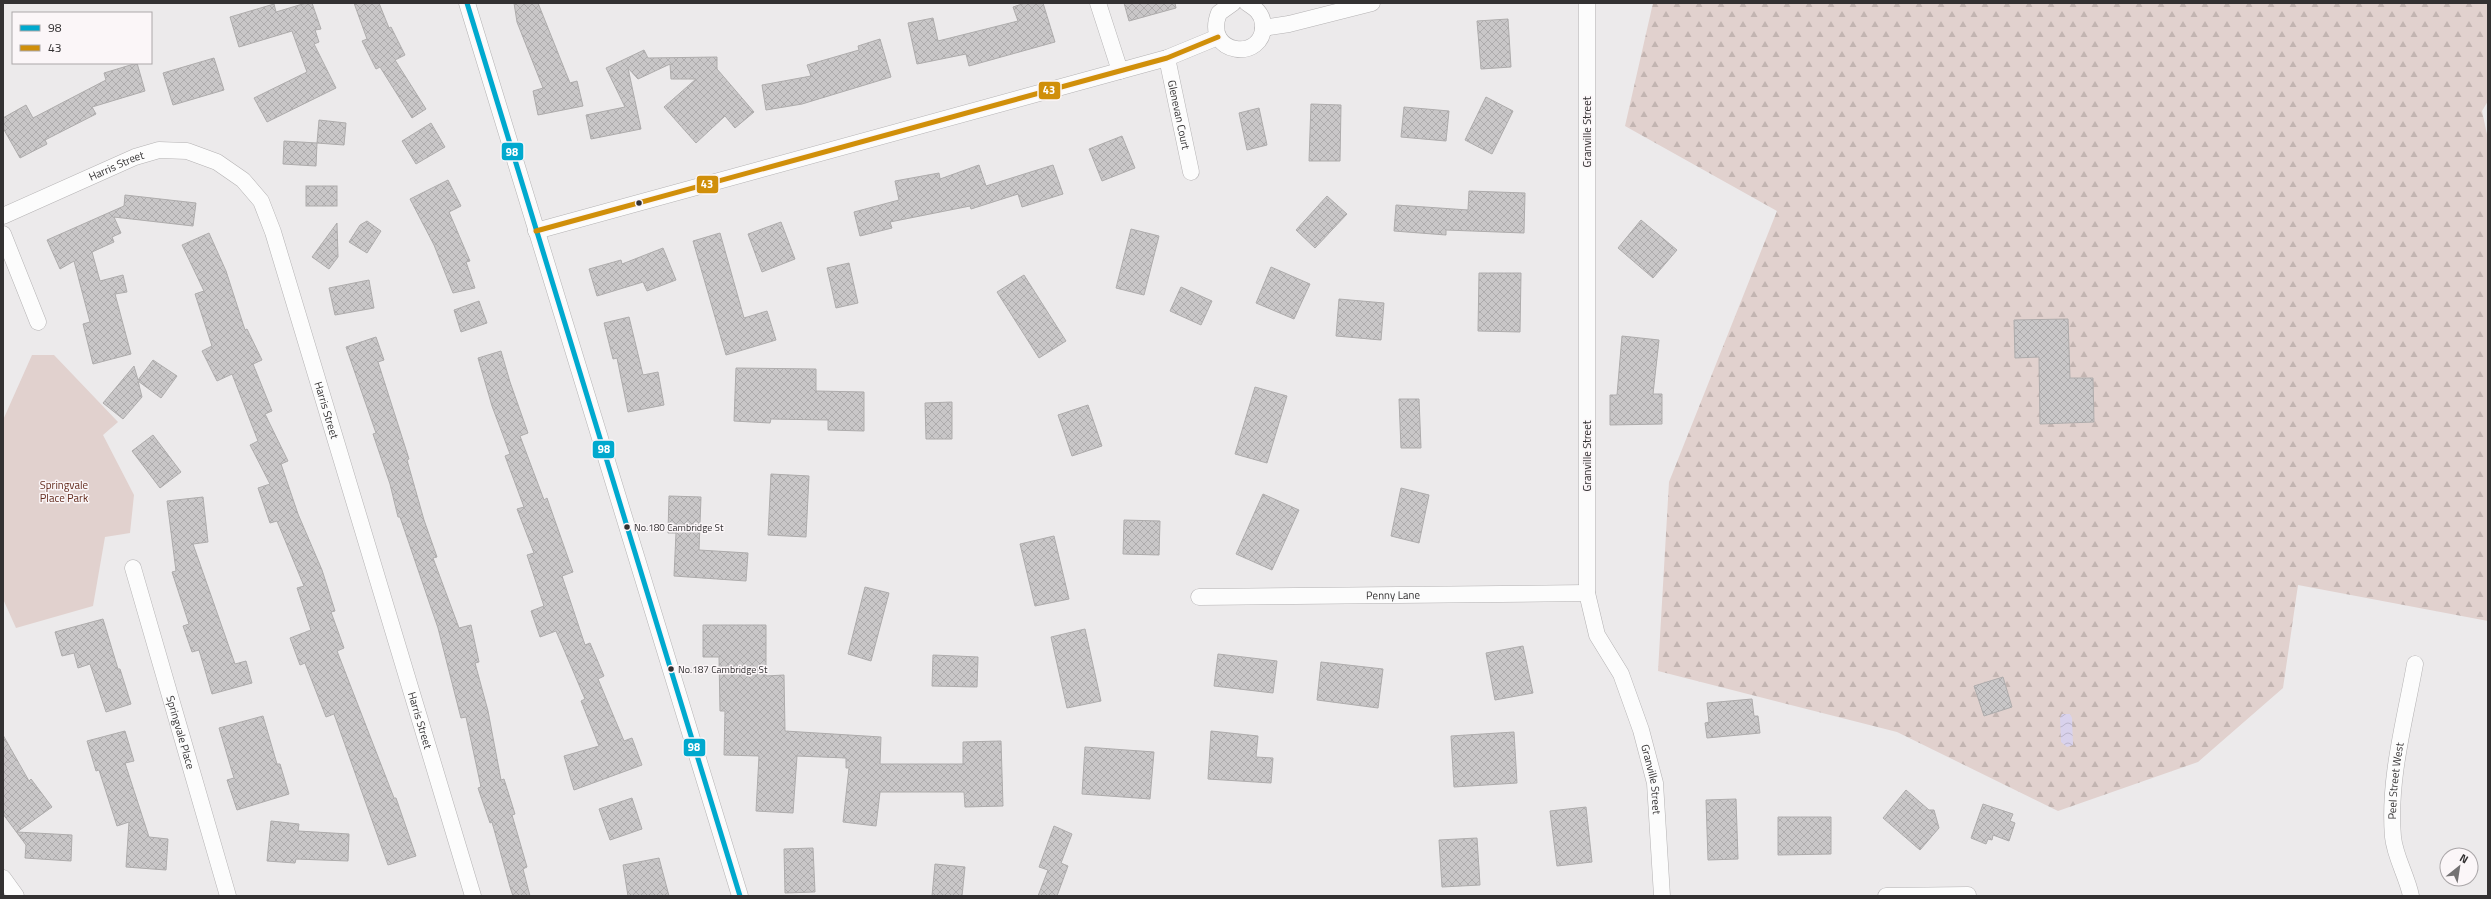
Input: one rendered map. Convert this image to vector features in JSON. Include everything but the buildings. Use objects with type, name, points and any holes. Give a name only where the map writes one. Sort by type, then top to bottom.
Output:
[{"type":"street","points":[[467,3],[740,896]]},
{"type":"street","points":[[1098,3],[1120,71]]},
{"type":"street","points":[[1233,3],[1219,13],[1216,21],[1218,37],[1229,47],[1244,50],[1257,42],[1263,28],[1260,13],[1252,4]]},
{"type":"street","points":[[1263,28],[1289,24],[1372,3]]},
{"type":"street","name":"Granville Street","points":[[1587,3],[1587,593],[1596,635],[1621,674],[1641,730],[1655,783],[1662,896]]},
{"type":"street","points":[[536,231],[1167,58],[1218,37]]},
{"type":"street","name":"Glenevan Court","points":[[1167,58],[1191,172]]},
{"type":"street","name":"Harris Street","points":[[3,216],[135,157],[159,150],[187,151],[217,162],[243,180],[261,202],[273,232],[473,896]]},
{"type":"street","points":[[3,234],[38,322]]},
{"type":"street","name":"Springvale Place","points":[[133,568],[228,896]]},
{"type":"street","name":"Penny Lane","points":[[1198,597],[1587,593]]},
{"type":"street","name":"Peel Street West","points":[[2411,896],[2393,839],[2392,811],[2415,664]]},
{"type":"street","points":[[3,878],[16,896]]},
{"type":"street","points":[[1886,896],[1968,895]]},
{"type":"green space","points":[[1653,3],[2488,3],[2488,101],[2482,111],[2488,139],[2488,621],[2298,585],[2283,688],[2198,762],[2058,811],[1897,732],[1658,671],[1669,482],[1777,211],[1625,126]]},
{"type":"green space","name":"Springvale Place Park","points":[[32,355],[54,355],[118,422],[103,435],[134,495],[130,533],[105,537],[93,606],[16,628],[3,599],[3,420]]},
{"type":"water","points":[[2062,714],[2070,714],[2072,718],[2073,745],[2067,747],[2061,742],[2060,718]]},
{"type":"transit line","name":"98","points":[[467,3],[740,896]]},
{"type":"transit line","name":"43","points":[[536,231],[1167,58],[1218,37]]},
{"type":"place","name":"No.180 Cambridge St","points":[[627,527]]},
{"type":"place","name":"No.187 Cambridge St","points":[[671,669]]}]
